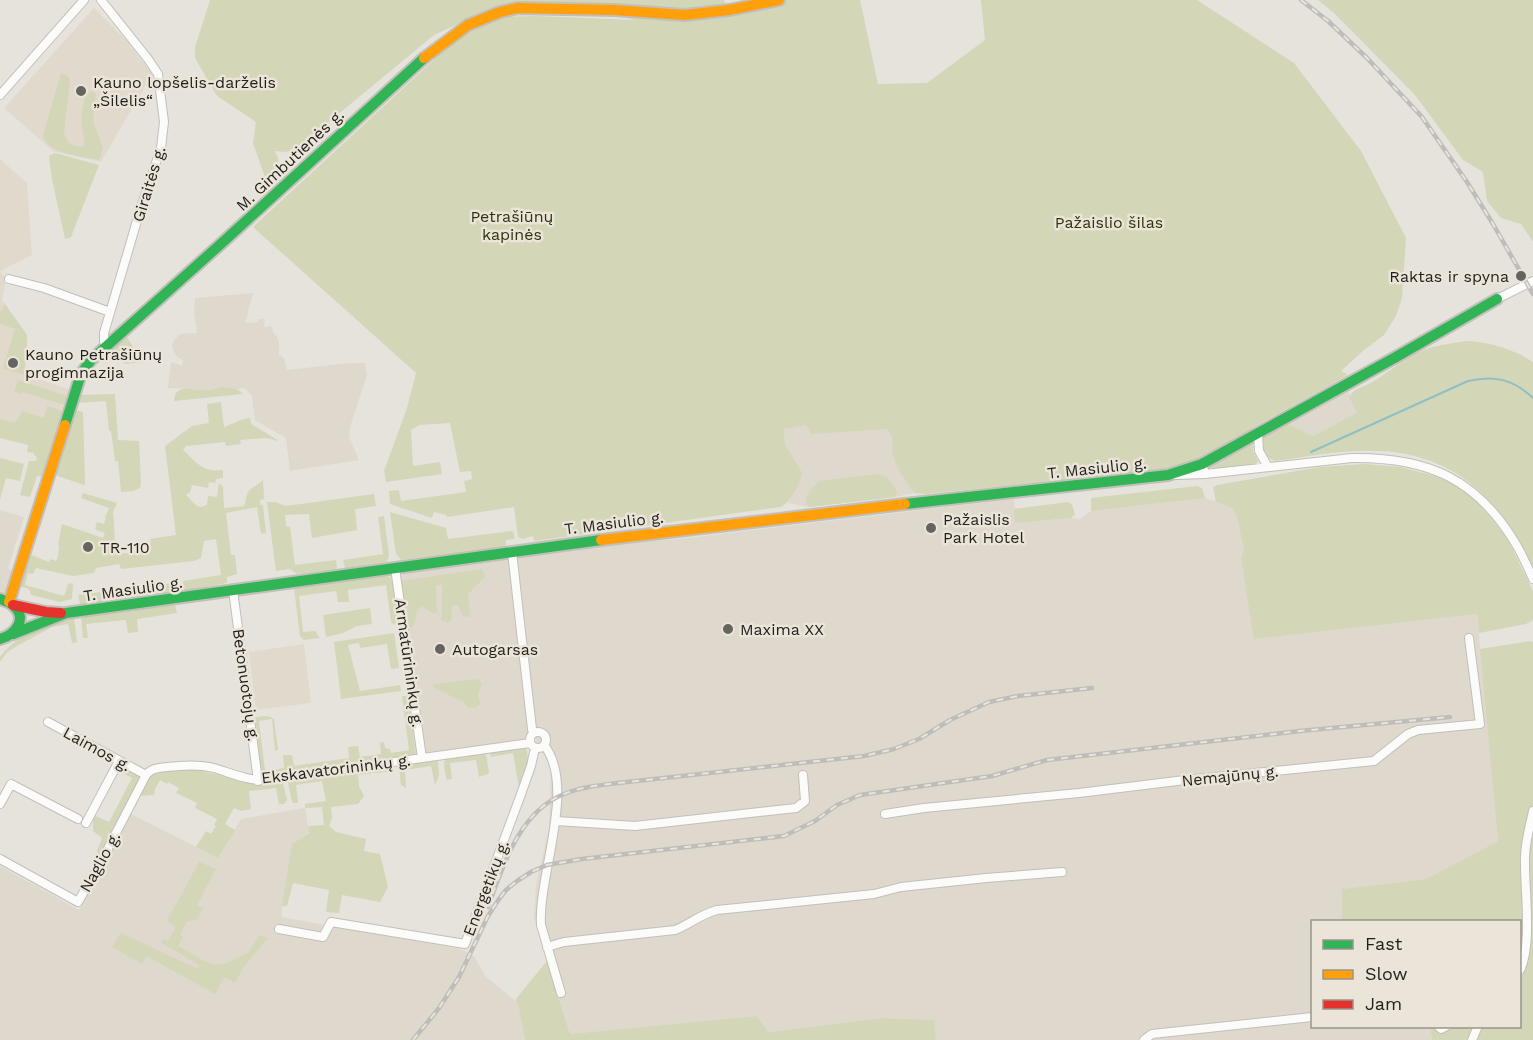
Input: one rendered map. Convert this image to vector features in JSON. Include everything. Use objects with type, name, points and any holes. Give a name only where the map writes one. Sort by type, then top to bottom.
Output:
[{"type":"main road","name":"M. Gimbutienės g.","points":[[5,602],[81,374],[91,360],[437,47],[468,25],[500,12],[522,7],[685,15],[731,5],[779,0]]},
{"type":"main road","name":"T. Masiulio g.","points":[[5,602],[46,612],[66,613],[512,552],[1203,469],[1258,434],[1497,299]]},
{"type":"main road","points":[[0,651],[7,636],[16,631],[20,622],[18,612],[5,602]]},
{"type":"main road","name":"T. Masiulio g.","points":[[7,636],[66,613]]},
{"type":"street","points":[[0,95],[84,0]]},
{"type":"street","name":"Giraitės g.","points":[[101,0],[148,58],[158,74],[164,122],[161,148],[110,312],[104,337],[106,346]]},
{"type":"street","points":[[9,279],[44,288],[110,312]]},
{"type":"street","name":"T. Masiulio g.","points":[[1497,299],[1533,281]]},
{"type":"street","points":[[1258,434],[1259,451],[1268,467]]},
{"type":"street","name":"T. Masiulio g.","points":[[1203,469],[1268,467],[1375,457],[1413,463],[1449,476],[1465,485],[1480,498],[1493,511],[1517,546],[1533,579]]},
{"type":"street","points":[[512,552],[533,733]]},
{"type":"street","name":"Armatūrininkų g.","points":[[395,568],[422,758]]},
{"type":"street","name":"Betonuotojų g.","points":[[233,590],[258,781]]},
{"type":"street","name":"Nemajūnų g.","points":[[885,814],[1374,760],[1408,734],[1418,730],[1480,724],[1469,638]]},
{"type":"street","name":"Laimos g.","points":[[48,722],[146,775]]},
{"type":"street","points":[[533,733],[544,734],[546,739],[540,748],[532,745],[530,736],[533,733]]},
{"type":"street","name":"Ekskavatorininkų g.","points":[[146,775],[155,768],[199,766],[258,781],[532,745]]},
{"type":"street","name":"Energetikų g.","points":[[279,929],[323,937],[331,922],[465,944],[531,766],[532,745]]},
{"type":"street","points":[[544,745],[555,766],[557,797],[556,821],[540,914],[541,925],[561,993]]},
{"type":"street","points":[[86,823],[119,761]]},
{"type":"street","name":"Naglio g.","points":[[0,859],[78,902],[146,775]]},
{"type":"street","points":[[556,821],[635,826],[796,808],[806,801],[803,775]]},
{"type":"street","points":[[0,804],[11,784],[78,819]]},
{"type":"street","points":[[1521,967],[1527,939],[1524,855],[1533,811]]},
{"type":"street","points":[[547,947],[564,942],[675,930],[707,912],[717,910],[874,894],[901,887],[1062,872]]},
{"type":"street","points":[[1144,1040],[1152,1034],[1311,1017]]},
{"type":"shaded area","name":"Kauno lopšelis-darželis „Šilelis“","points":[[94,8],[126,40],[152,74],[101,162],[53,151],[4,108]]},
{"type":"shaded area","points":[[0,159],[27,183],[32,255],[0,271]]},
{"type":"shaded area","name":"Kauno Petrašiūnų progimnazija","points":[[0,271],[6,279],[2,300],[27,335],[24,375],[69,389],[51,445],[0,431]]},
{"type":"shaded area","points":[[253,293],[245,323],[265,319],[264,327],[272,326],[273,333],[279,342],[279,355],[284,358],[287,370],[365,363],[367,375],[350,427],[349,437],[359,460],[290,471],[286,438],[255,420],[252,396],[245,388],[206,390],[168,388],[171,362],[182,366],[183,360],[174,352],[172,346],[174,340],[180,334],[197,333],[195,298]]},
{"type":"shaded area","points":[[1348,391],[1358,413],[1313,436],[1285,423]]},
{"type":"shaded area","points":[[806,425],[886,429],[894,442],[893,458],[915,493],[809,507],[788,503],[803,474],[785,444],[784,429]]},
{"type":"shaded area","points":[[1205,498],[1233,509],[1237,517],[1244,551],[1255,639],[1477,614],[1498,841],[1426,879],[1342,889],[1342,920],[1311,920],[1311,1028],[1430,1028],[1432,1040],[936,1040],[934,1020],[882,1018],[769,1032],[756,1016],[570,1034],[534,917],[536,885],[549,828],[551,767],[546,755],[538,750],[536,738],[426,754],[400,586],[403,573],[612,544],[679,539],[1014,499],[1016,523],[1080,519],[1091,511]]},
{"type":"shaded area","points":[[0,510],[24,517],[8,568],[14,571],[4,596],[0,595]]},
{"type":"shaded area","points":[[304,644],[311,703],[256,710],[249,652]]},
{"type":"shaded area","points":[[305,808],[309,832],[292,844],[281,917],[461,949],[474,956],[486,977],[518,1003],[525,1040],[0,1040],[0,866],[79,910],[131,814],[218,858],[241,819]]},
{"type":"green space","name":"Pažaislio šilas","points":[[210,0],[724,0],[729,10],[777,0],[860,0],[878,84],[927,83],[985,40],[981,0],[1197,0],[1294,63],[1361,151],[1406,238],[1402,298],[1396,316],[1384,335],[1341,371],[1347,374],[1346,376],[1222,447],[1170,469],[926,494],[915,493],[900,472],[893,455],[892,438],[886,429],[811,434],[806,425],[784,429],[785,444],[803,474],[792,497],[781,507],[534,541],[533,536],[523,539],[518,537],[514,507],[447,517],[434,512],[432,518],[390,504],[389,491],[399,490],[401,501],[466,492],[464,481],[472,479],[471,471],[460,472],[450,423],[419,425],[411,430],[413,466],[440,462],[442,474],[386,482],[384,471],[407,408],[416,373],[253,227],[465,31],[501,17],[636,20],[565,4],[532,2],[508,4],[484,12],[434,35],[296,149],[286,152],[275,151],[279,161],[274,177],[266,180],[253,143],[256,122],[217,96],[195,58],[195,47]]},
{"type":"green space","points":[[1318,0],[1533,0],[1533,242],[1521,224],[1501,218],[1487,201],[1483,172],[1463,160],[1415,95],[1334,13]]},
{"type":"green space","points":[[61,73],[69,77],[70,81],[64,134],[68,142],[75,146],[83,147],[84,144],[82,115],[87,94],[92,91],[96,94],[93,120],[103,148],[99,160],[66,154],[46,142],[43,135]]},
{"type":"green space","points":[[55,153],[99,165],[71,237],[65,239],[49,156]]},
{"type":"green space","points":[[5,304],[27,335],[24,375],[3,368],[15,329],[0,324],[0,311]]},
{"type":"green space","points":[[125,334],[146,362],[124,364],[122,359],[115,354],[106,352]]},
{"type":"green space","points":[[1466,341],[1501,347],[1533,362],[1533,567],[1521,543],[1491,503],[1453,472],[1431,461],[1407,454],[1354,451],[1275,461],[1262,449],[1262,441],[1267,433],[1285,423],[1313,436],[1357,413],[1349,397],[1356,390],[1425,350]]},
{"type":"green space","points":[[18,380],[67,396],[64,405],[23,392],[21,394],[14,392]]},
{"type":"green space","points":[[222,387],[237,389],[243,394],[174,401],[175,395],[181,389],[208,390]]},
{"type":"green space","points":[[115,394],[118,440],[139,441],[141,483],[140,488],[133,491],[121,492],[118,461],[115,461],[111,431],[109,431],[106,401],[77,403],[79,395]]},
{"type":"green space","points":[[221,402],[224,427],[250,418],[251,424],[279,441],[266,438],[240,440],[241,444],[226,446],[225,442],[186,446],[183,450],[205,468],[223,470],[223,478],[216,479],[215,483],[209,482],[208,488],[192,485],[190,492],[186,495],[197,506],[207,505],[208,496],[217,497],[219,483],[223,487],[224,508],[244,506],[248,492],[263,479],[264,499],[260,500],[260,505],[263,505],[266,533],[261,534],[257,507],[226,513],[231,555],[235,555],[237,574],[227,577],[227,583],[184,591],[183,581],[221,575],[216,539],[204,541],[201,558],[194,561],[121,569],[119,564],[96,568],[94,573],[73,576],[36,568],[33,574],[28,573],[25,585],[64,596],[68,584],[73,583],[72,599],[60,602],[31,595],[27,588],[17,586],[31,555],[49,562],[50,559],[56,561],[62,524],[103,538],[105,533],[95,529],[97,522],[104,524],[109,508],[81,498],[83,493],[117,503],[113,512],[116,554],[144,552],[142,545],[151,544],[150,539],[176,535],[165,446],[192,426],[209,423],[207,404]]},
{"type":"green space","points":[[47,406],[65,412],[43,477],[37,476],[30,497],[20,495],[29,461],[36,461],[37,457],[34,453],[27,452],[28,445],[0,438],[0,419],[14,422],[22,411],[44,418]]},
{"type":"green space","points":[[74,410],[83,412],[84,485],[55,475]]},
{"type":"green space","points":[[1251,445],[1258,461],[1256,465],[1213,470],[1210,468],[1213,465]]},
{"type":"green space","points":[[0,458],[24,464],[20,481],[6,478],[0,500]]},
{"type":"green space","points":[[1365,464],[1400,467],[1435,476],[1458,486],[1473,498],[1508,540],[1533,592],[1533,620],[1526,624],[1479,633],[1477,614],[1254,639],[1241,558],[1244,551],[1237,517],[1233,509],[1216,502],[1213,487],[1320,467]]},
{"type":"green space","points":[[878,474],[892,483],[897,492],[895,497],[809,507],[806,503],[812,488],[820,481]]},
{"type":"green space","points":[[1197,486],[1202,488],[1205,498],[1091,511],[1091,498]]},
{"type":"green space","points":[[374,494],[376,506],[355,509],[357,530],[312,538],[309,514],[285,515],[286,526],[290,527],[295,565],[336,560],[337,569],[297,574],[290,569],[276,571],[267,502],[286,506]]},
{"type":"green space","points":[[1068,502],[1072,505],[1075,514],[1071,518],[1015,523],[1014,509]]},
{"type":"green space","points":[[390,512],[446,528],[448,539],[513,531],[515,539],[506,540],[506,547],[401,560],[396,554]]},
{"type":"green space","points":[[384,516],[389,555],[387,562],[345,568],[343,560],[383,554],[378,517]]},
{"type":"green space","points":[[482,569],[485,577],[468,594],[470,617],[463,616],[458,605],[452,605],[451,620],[447,623],[441,620],[442,585],[436,585],[437,613],[421,606],[413,627],[407,628],[400,586],[402,581]]},
{"type":"green space","points":[[390,577],[393,582],[398,623],[393,624],[391,621],[386,585],[348,590],[349,602],[338,602],[336,591],[299,596],[303,632],[315,631],[320,638],[304,640],[300,636],[294,588]]},
{"type":"green space","points":[[174,583],[175,592],[80,605],[78,595]]},
{"type":"green space","points":[[175,604],[177,613],[137,619],[138,632],[128,633],[126,620],[86,624],[88,638],[83,638],[81,616]]},
{"type":"green space","points":[[370,608],[372,624],[357,626],[343,633],[326,637],[323,615]]},
{"type":"green space","points":[[74,617],[77,642],[72,643],[68,624],[52,627],[7,652],[0,662],[0,657],[7,649],[24,636],[43,626]]},
{"type":"green space","points":[[394,633],[399,668],[391,669],[387,644],[360,648],[359,643],[348,645],[360,691],[400,685],[401,691],[341,699],[334,642]]},
{"type":"green space","points":[[1533,642],[1533,1040],[1432,1040],[1430,1028],[1521,1028],[1521,920],[1342,920],[1342,889],[1426,879],[1498,841],[1480,649]]},
{"type":"green space","points":[[477,679],[482,684],[478,694],[480,704],[475,708],[469,708],[463,702],[433,687],[434,684]]},
{"type":"green space","points":[[402,696],[408,696],[416,755],[261,776],[253,720],[255,718],[263,716],[274,719],[278,750],[275,751],[272,719],[259,721],[265,771],[284,768],[283,755],[292,755],[294,766],[349,758],[348,747],[358,746],[360,757],[381,754],[380,743],[384,742],[385,748],[390,749],[391,753],[409,750]]},
{"type":"green space","points":[[524,748],[527,750],[528,761],[519,787],[513,753],[491,757],[490,753]]},
{"type":"green space","points":[[484,753],[488,774],[479,777],[476,760],[450,763],[452,779],[447,780],[444,762],[446,759]]},
{"type":"green space","points":[[435,760],[438,762],[439,775],[435,785],[431,766],[405,770],[406,788],[401,785],[399,766]]},
{"type":"green space","points":[[392,766],[394,771],[358,775],[359,786],[364,796],[358,804],[331,807],[332,818],[329,826],[336,832],[366,839],[364,851],[380,854],[388,887],[380,902],[342,895],[339,913],[326,912],[329,890],[293,883],[287,906],[282,906],[292,844],[309,833],[308,826],[324,825],[322,807],[305,808],[305,804],[326,801],[322,781],[296,785],[298,803],[293,803],[288,782]]},
{"type":"green space","points":[[119,767],[139,776],[140,779],[99,857],[97,851],[102,838],[93,831],[93,815],[109,822],[132,778],[120,771],[115,779],[112,778]]},
{"type":"green space","points":[[194,769],[258,785],[281,782],[287,800],[284,804],[279,804],[276,788],[249,791],[251,809],[241,811],[234,808],[225,824],[235,830],[218,858],[196,847],[206,831],[211,834],[217,819],[195,808],[197,803],[176,793],[179,788],[168,782],[167,784],[160,780],[154,795],[142,796],[141,793],[153,773],[164,770]]},
{"type":"green space","points":[[199,862],[216,869],[197,905],[203,908],[196,920],[187,921],[180,935],[183,937],[178,946],[214,965],[224,964],[248,953],[260,935],[268,938],[244,966],[235,983],[224,977],[215,994],[147,956],[142,964],[112,947],[121,933],[198,969],[199,965],[162,943],[163,939],[168,941],[176,927],[167,921]]},
{"type":"green space","points":[[547,961],[570,1034],[756,1016],[769,1032],[882,1018],[934,1020],[936,1040],[525,1040],[518,1003],[515,1000]]},
{"type":"waterway","points":[[1311,452],[1468,381],[1486,378],[1503,380],[1518,386],[1533,398]]},
{"type":"railway","points":[[1301,0],[1328,21],[1367,58],[1422,117],[1467,182],[1533,294]]},
{"type":"railway","points":[[488,907],[507,858],[524,827],[548,802],[564,794],[604,785],[864,756],[894,749],[919,739],[950,720],[989,702],[1018,696],[1092,688]]},
{"type":"railway","points":[[413,1040],[439,1008],[459,977],[488,916],[499,899],[517,881],[547,865],[784,836],[815,821],[837,805],[860,795],[992,776],[1047,760],[1300,731],[1450,717]]},
{"type":"traffic: fast","points":[[65,425],[81,374],[91,360],[424,58]]},
{"type":"traffic: fast","points":[[905,504],[1168,475],[1202,464],[1497,299]]},
{"type":"traffic: fast","points":[[13,634],[66,613],[601,540]]},
{"type":"traffic: fast","points":[[0,599],[12,605],[20,616],[15,630],[0,639]]},
{"type":"traffic: slow","points":[[424,58],[468,25],[500,12],[518,8],[614,10],[685,15],[729,10],[779,0]]},
{"type":"traffic: slow","points":[[9,602],[65,425]]},
{"type":"traffic: slow","points":[[601,540],[905,504]]},
{"type":"traffic: jam","points":[[13,605],[61,613]]},
{"type":"place","name":"Kauno lopšelis-darželis „Šilelis“","points":[[81,91]]},
{"type":"place","name":"Raktas ir spyna","points":[[1521,276]]},
{"type":"place","name":"Kauno Petrašiūnų progimnazija","points":[[13,363]]},
{"type":"place","name":"Pažaislis Park Hotel","points":[[931,528]]},
{"type":"place","name":"TR-110","points":[[88,547]]},
{"type":"place","name":"Maxima XX","points":[[728,629]]},
{"type":"place","name":"Autogarsas","points":[[440,649]]},
{"type":"park label","name":"Petrašiūnų kapinės","points":[[512,225]]}]
